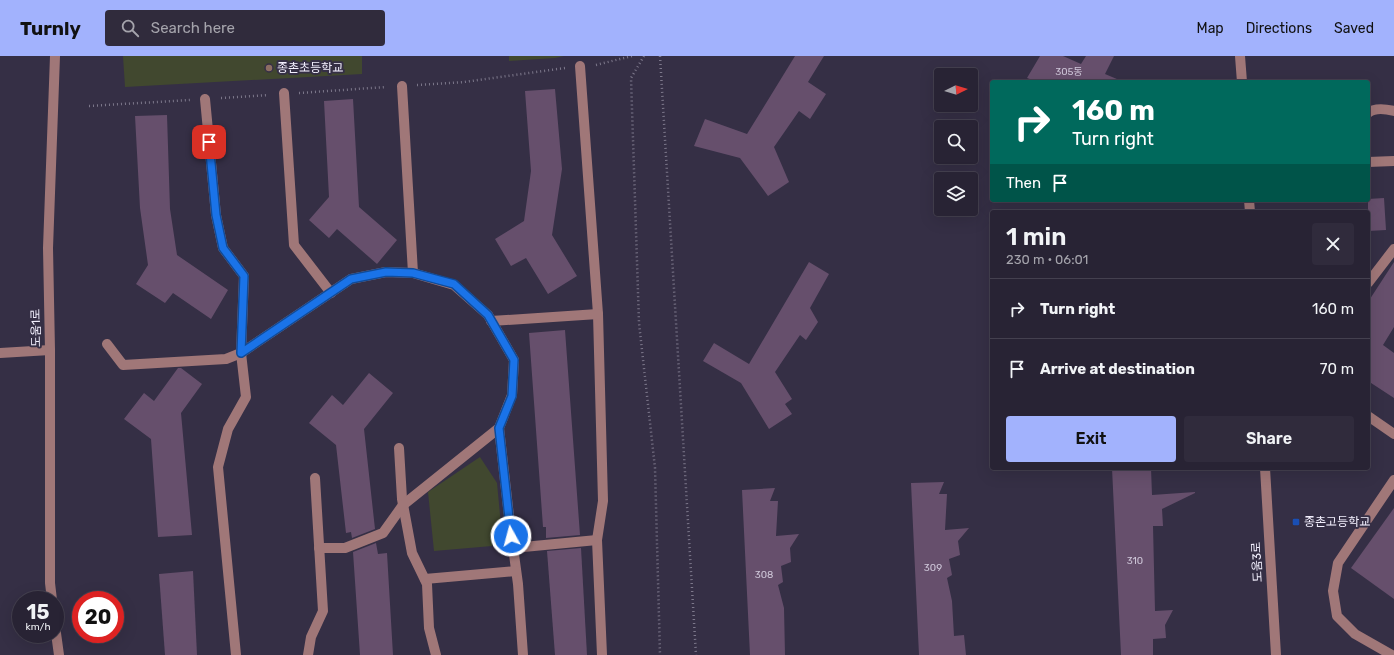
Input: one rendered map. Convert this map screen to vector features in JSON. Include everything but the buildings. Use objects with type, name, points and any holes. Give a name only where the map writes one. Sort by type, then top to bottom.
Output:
[{"type":"street","name":"도움1로","points":[[51,591],[48,248],[55,56]]},
{"type":"street","points":[[1240,56],[1242,80]]},
{"type":"street","points":[[580,66],[598,314],[603,501],[597,540],[602,655]]},
{"type":"street","points":[[402,86],[413,273]]},
{"type":"street","points":[[284,93],[294,245],[331,293]]},
{"type":"street","points":[[205,99],[216,215],[223,248],[244,276],[241,353],[246,397],[228,429],[218,467],[236,655]]},
{"type":"street","points":[[1370,111],[1382,109],[1394,111]]},
{"type":"street","points":[[1370,162],[1394,161]]},
{"type":"street","points":[[1370,280],[1394,249]]},
{"type":"street","points":[[107,344],[123,365],[226,359],[241,353],[351,279],[386,272],[413,273],[454,284],[488,315],[514,360],[512,396],[499,428],[516,571],[523,655]]},
{"type":"street","points":[[491,321],[598,314]]},
{"type":"street","points":[[0,353],[50,350]]},
{"type":"street","points":[[1370,417],[1394,434]]},
{"type":"street","points":[[319,548],[345,548],[383,533],[403,505],[499,428]]},
{"type":"street","points":[[399,448],[403,505],[412,553],[427,584],[429,628],[436,655]]},
{"type":"street","name":"도움3로","points":[[1265,470],[1276,655]]},
{"type":"street","points":[[308,655],[311,637],[323,611],[316,478]]},
{"type":"street","points":[[1392,655],[1356,634],[1337,616],[1333,591],[1338,563],[1394,480]]},
{"type":"street","points":[[513,548],[597,540]]},
{"type":"street","points":[[425,579],[516,571]]},
{"type":"street","points":[[57,643],[58,655]]},
{"type":"path","points":[[89,106],[464,82],[597,64],[632,56]]},
{"type":"path","points":[[644,56],[631,78],[631,86],[639,323],[654,468],[660,655]]},
{"type":"path","points":[[660,56],[696,655]]},
{"type":"green space","name":"종촌초등학교","points":[[123,56],[362,56],[362,74],[125,87]]},
{"type":"green space","points":[[509,56],[564,56],[509,61]]},
{"type":"green space","points":[[480,457],[497,483],[501,525],[492,546],[434,551],[428,492]]},
{"type":"place","name":"종촌초등학교","points":[[269,68]]},
{"type":"place","name":"종촌고등학교","points":[[1296,522]]},
{"type":"route","points":[[209,142],[216,215],[223,248],[244,276],[241,353],[270,335],[351,279],[386,272],[413,273],[454,284],[488,315],[514,360],[512,396],[499,428],[511,536]]}]
